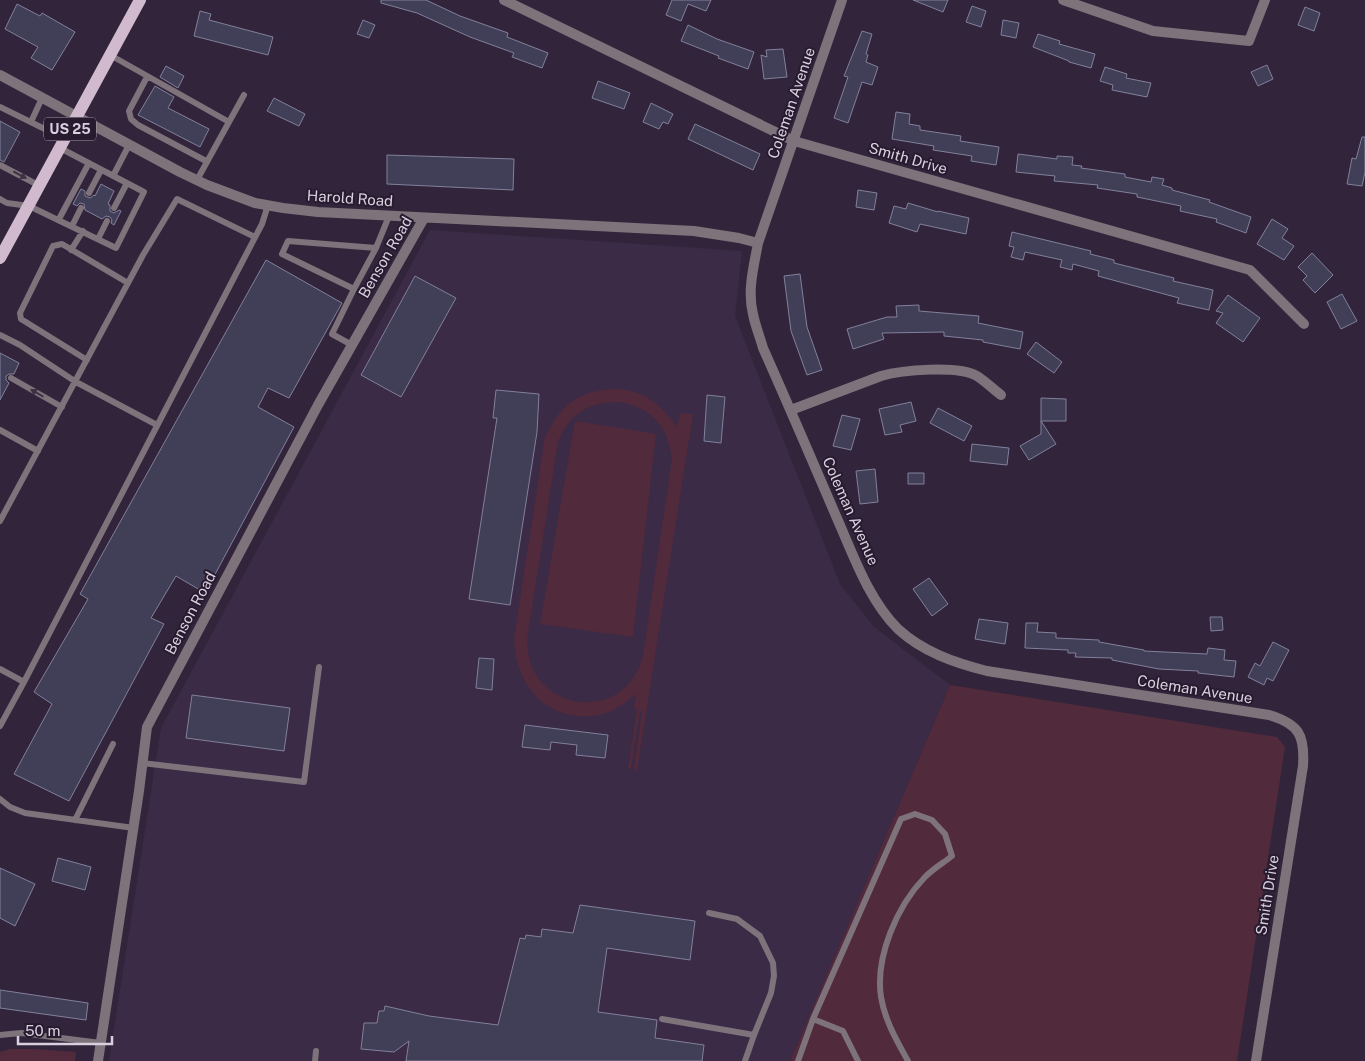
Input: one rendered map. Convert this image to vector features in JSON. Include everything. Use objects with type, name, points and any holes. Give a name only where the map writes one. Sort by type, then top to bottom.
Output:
[{"type":"main road","name":"US 25","points":[[0,258],[140,0]]},
{"type":"street","name":"Smith Drive","points":[[504,0],[794,142],[1250,270],[1304,324]]},
{"type":"street","name":"Coleman Avenue","points":[[842,0],[758,243],[751,299],[753,314],[763,348],[872,594],[898,628],[920,646],[957,663],[987,671],[1269,716],[1288,722],[1300,734]]},
{"type":"street","points":[[1063,0],[1153,31],[1249,41],[1265,0]]},
{"type":"street","name":"Harold Road","points":[[0,75],[197,180],[230,195],[268,205],[283,208],[389,216],[694,231],[758,243]]},
{"type":"street","name":"Benson Road","points":[[98,1061],[134,828],[147,727],[318,405],[424,218]]},
{"type":"street","points":[[791,410],[896,371],[954,370],[975,375],[1001,395]]},
{"type":"street","name":"Smith Drive","points":[[1256,1061],[1303,766],[1303,741],[1300,734]]},
{"type":"lane","points":[[110,55],[229,122]]},
{"type":"lane","points":[[147,76],[129,111],[131,119],[138,125],[206,162]]},
{"type":"lane","points":[[197,180],[244,95]]},
{"type":"lane","points":[[31,122],[42,98]]},
{"type":"lane","points":[[0,106],[31,122],[89,163],[144,192],[116,248],[29,206],[8,203],[0,199]]},
{"type":"lane","points":[[113,176],[129,145]]},
{"type":"lane","points":[[59,219],[89,163]]},
{"type":"lane","points":[[0,165],[40,186]]},
{"type":"lane","points":[[89,192],[102,170]]},
{"type":"lane","points":[[114,208],[127,183]]},
{"type":"lane","points":[[0,520],[128,283],[176,199],[255,237]]},
{"type":"lane","points":[[0,726],[262,224],[268,205]]},
{"type":"lane","points":[[72,226],[81,208]]},
{"type":"lane","points":[[352,345],[332,334],[376,248],[389,216]]},
{"type":"lane","points":[[98,239],[107,221]]},
{"type":"lane","points":[[71,250],[83,231]]},
{"type":"lane","points":[[354,290],[282,254],[288,241],[376,248]]},
{"type":"lane","points":[[87,360],[21,320],[20,314],[53,246],[62,244],[128,283]]},
{"type":"lane","points":[[0,335],[20,345],[76,382],[158,424]]},
{"type":"lane","points":[[12,378],[62,407]]},
{"type":"lane","points":[[0,430],[38,451]]},
{"type":"lane","points":[[142,763],[304,782],[319,667]]},
{"type":"lane","points":[[0,669],[24,682]]},
{"type":"lane","points":[[75,820],[113,744]]},
{"type":"lane","points":[[0,799],[10,807],[25,813],[134,828]]},
{"type":"lane","points":[[798,1061],[813,1019],[901,819],[915,814],[932,820],[945,834],[952,856],[926,877],[902,906],[887,940],[882,968],[881,997],[890,1028],[908,1061]]},
{"type":"lane","points":[[708,912],[738,918],[760,936],[773,962],[774,976],[771,993],[745,1061]]},
{"type":"lane","points":[[662,1019],[754,1035]]},
{"type":"lane","points":[[813,1019],[843,1031],[858,1061]]},
{"type":"lane","points":[[0,1035],[21,1033],[101,1043]]},
{"type":"lane","points":[[315,1061],[316,1051]]},
{"type":"shaded area","points":[[430,230],[742,251],[735,316],[840,584],[874,627],[950,685],[790,1061],[109,1061],[161,728]]},
{"type":"shaded area","points":[[601,390],[625,390],[643,395],[658,405],[677,427],[680,413],[693,414],[637,770],[634,769],[642,711],[640,711],[631,768],[628,768],[637,710],[634,709],[636,694],[619,707],[604,714],[581,716],[565,714],[550,707],[538,698],[528,686],[520,672],[514,638],[545,437],[564,408],[580,397]],"holes":[[[620,402],[641,409],[656,420],[667,437],[672,459],[643,655],[633,679],[617,694],[597,701],[576,701],[556,694],[540,680],[530,660],[528,633],[558,442],[574,417],[589,407],[598,404]]]},
{"type":"shaded area","points":[[575,421],[656,434],[633,637],[540,624]]},
{"type":"shaded area","points":[[950,685],[1277,737],[1285,747],[1237,1061],[790,1061]]},
{"type":"shaded area","points":[[10,1049],[76,1052],[75,1061],[0,1061],[0,1052]]},
{"type":"building","points":[[381,0],[426,0],[460,16],[508,33],[507,37],[548,53],[542,68],[512,57],[514,53],[470,37],[417,13],[381,3]]},
{"type":"building","points":[[672,0],[711,0],[706,11],[688,4],[681,21],[666,15]]},
{"type":"building","points":[[913,0],[948,0],[943,12]]},
{"type":"building","points":[[17,4],[40,16],[42,13],[75,32],[52,70],[31,58],[38,47],[5,29]]},
{"type":"building","points":[[972,6],[986,11],[981,27],[966,22]]},
{"type":"building","points":[[1305,7],[1320,13],[1314,31],[1298,25]]},
{"type":"building","points":[[200,11],[211,14],[209,20],[273,37],[268,55],[194,36]]},
{"type":"building","points":[[363,20],[375,25],[369,38],[357,34]]},
{"type":"building","points":[[1003,20],[1019,23],[1016,38],[1001,35]]},
{"type":"building","points":[[688,25],[717,39],[754,52],[748,69],[681,41]]},
{"type":"building","points":[[862,31],[872,34],[866,54],[868,55],[866,62],[878,67],[872,85],[862,82],[848,123],[834,118],[848,77],[844,76]]},
{"type":"building","points":[[1038,34],[1060,41],[1059,44],[1095,54],[1091,68],[1069,62],[1033,47]]},
{"type":"building","points":[[783,49],[787,77],[764,79],[761,55],[767,57],[766,50]]},
{"type":"building","points":[[1267,65],[1273,79],[1258,86],[1251,72]]},
{"type":"building","points":[[166,66],[184,76],[178,88],[160,77]]},
{"type":"building","points":[[1105,67],[1127,74],[1126,78],[1151,83],[1147,97],[1112,90],[1113,85],[1100,81]]},
{"type":"building","points":[[598,81],[630,93],[624,109],[592,98]]},
{"type":"building","points":[[155,86],[174,97],[168,108],[209,129],[200,147],[138,115]]},
{"type":"building","points":[[274,98],[305,114],[299,126],[267,111]]},
{"type":"building","points":[[651,103],[673,114],[668,124],[663,122],[659,129],[643,122]]},
{"type":"building","points":[[896,112],[910,114],[909,124],[920,126],[920,130],[961,136],[960,141],[999,147],[996,165],[971,161],[972,156],[933,150],[934,146],[892,139]]},
{"type":"building","points":[[0,121],[20,132],[4,162],[0,160]]},
{"type":"building","points":[[695,124],[760,154],[753,170],[688,139]]},
{"type":"building","points":[[1362,137],[1365,137],[1365,172],[1362,186],[1347,184],[1352,158],[1356,159]]},
{"type":"building","points":[[1018,154],[1057,159],[1057,156],[1073,157],[1072,165],[1082,166],[1081,168],[1125,174],[1125,177],[1151,182],[1152,177],[1164,179],[1162,185],[1172,188],[1172,190],[1210,200],[1209,202],[1251,217],[1246,233],[1216,222],[1217,219],[1180,211],[1181,206],[1137,197],[1137,194],[1097,188],[1098,185],[1054,181],[1055,176],[1016,172]]},
{"type":"building","points":[[387,155],[514,159],[513,190],[387,184]]},
{"type":"building","points":[[101,184],[114,191],[108,204],[110,205],[110,211],[114,213],[119,210],[121,211],[114,225],[111,223],[110,217],[106,216],[102,219],[85,210],[84,204],[80,203],[77,206],[73,204],[81,189],[85,191],[85,196],[90,198],[95,196]]},
{"type":"building","points":[[858,190],[877,193],[874,210],[856,207]]},
{"type":"building","points":[[908,203],[938,212],[969,218],[966,234],[920,224],[917,232],[889,223],[894,206],[906,209]]},
{"type":"building","points":[[1272,219],[1288,229],[1282,238],[1294,246],[1284,260],[1257,244]]},
{"type":"building","points":[[1012,232],[1091,251],[1090,254],[1114,260],[1114,263],[1174,278],[1173,281],[1213,290],[1209,310],[1177,303],[1179,298],[1098,276],[1099,271],[1073,264],[1072,270],[1060,267],[1062,260],[1025,252],[1023,260],[1011,257],[1014,247],[1009,246]]},
{"type":"building","points":[[1312,253],[1333,275],[1315,293],[1303,280],[1307,276],[1298,267]]},
{"type":"building","points":[[266,260],[342,303],[289,398],[268,388],[258,407],[294,427],[205,593],[176,576],[151,618],[164,624],[69,801],[14,774],[52,704],[34,692],[88,599],[80,594]]},
{"type":"building","points":[[800,274],[807,327],[822,370],[807,375],[791,331],[784,276]]},
{"type":"building","points":[[415,276],[456,298],[401,397],[361,375]]},
{"type":"building","points":[[1342,294],[1357,321],[1341,329],[1327,302]]},
{"type":"building","points":[[1228,295],[1260,318],[1243,342],[1216,323],[1223,313],[1216,311]]},
{"type":"building","points":[[919,305],[919,311],[979,316],[978,323],[1023,332],[1020,349],[983,342],[983,340],[944,336],[944,332],[882,333],[884,339],[853,349],[847,329],[887,317],[897,317],[896,306]]},
{"type":"building","points":[[1036,342],[1062,362],[1054,373],[1027,354]]},
{"type":"building","points":[[0,353],[19,363],[14,374],[6,376],[6,380],[9,383],[0,400]]},
{"type":"building","points":[[496,390],[539,394],[537,432],[510,605],[469,599],[497,418],[493,418]]},
{"type":"building","points":[[707,395],[725,397],[721,443],[704,441]]},
{"type":"building","points":[[1041,398],[1066,399],[1066,421],[1041,421]]},
{"type":"building","points":[[911,402],[916,421],[900,425],[902,432],[885,435],[879,409]]},
{"type":"building","points":[[938,408],[972,426],[964,441],[930,423]]},
{"type":"building","points":[[842,415],[860,419],[851,450],[833,446]]},
{"type":"building","points":[[1041,421],[1056,444],[1029,460],[1020,446],[1041,434]]},
{"type":"building","points":[[972,444],[1009,448],[1007,465],[970,461]]},
{"type":"building","points":[[875,469],[878,502],[860,504],[856,471]]},
{"type":"building","points":[[908,473],[924,473],[924,484],[908,484]]},
{"type":"building","points":[[929,578],[948,604],[932,616],[913,589]]},
{"type":"building","points":[[1210,617],[1222,617],[1223,630],[1211,631]]},
{"type":"building","points":[[979,619],[1008,623],[1005,644],[975,639]]},
{"type":"building","points":[[1026,623],[1038,623],[1037,632],[1056,633],[1056,638],[1099,640],[1099,642],[1144,651],[1207,654],[1208,648],[1225,650],[1224,660],[1236,661],[1234,677],[1198,673],[1198,671],[1159,669],[1112,660],[1112,658],[1075,657],[1076,653],[1068,653],[1068,650],[1025,648]]},
{"type":"building","points":[[1273,642],[1289,650],[1273,681],[1267,678],[1264,685],[1248,677],[1255,663],[1260,666]]},
{"type":"building","points":[[479,658],[494,659],[492,690],[476,688]]},
{"type":"building","points":[[192,695],[290,708],[284,751],[186,738]]},
{"type":"building","points":[[525,725],[608,735],[605,758],[576,755],[577,745],[551,742],[550,750],[522,747]]},
{"type":"building","points":[[58,858],[91,867],[85,890],[52,881]]},
{"type":"building","points":[[0,868],[35,884],[15,926],[0,918]]},
{"type":"building","points":[[580,905],[695,921],[690,960],[607,948],[598,1012],[657,1020],[655,1038],[704,1045],[702,1061],[406,1061],[409,1041],[394,1052],[361,1049],[364,1023],[377,1023],[379,1011],[384,1011],[385,1006],[429,1016],[498,1025],[520,938],[525,939],[526,935],[541,937],[542,929],[573,933]]},
{"type":"building","points":[[0,990],[88,1003],[86,1020],[0,1008]]}]
